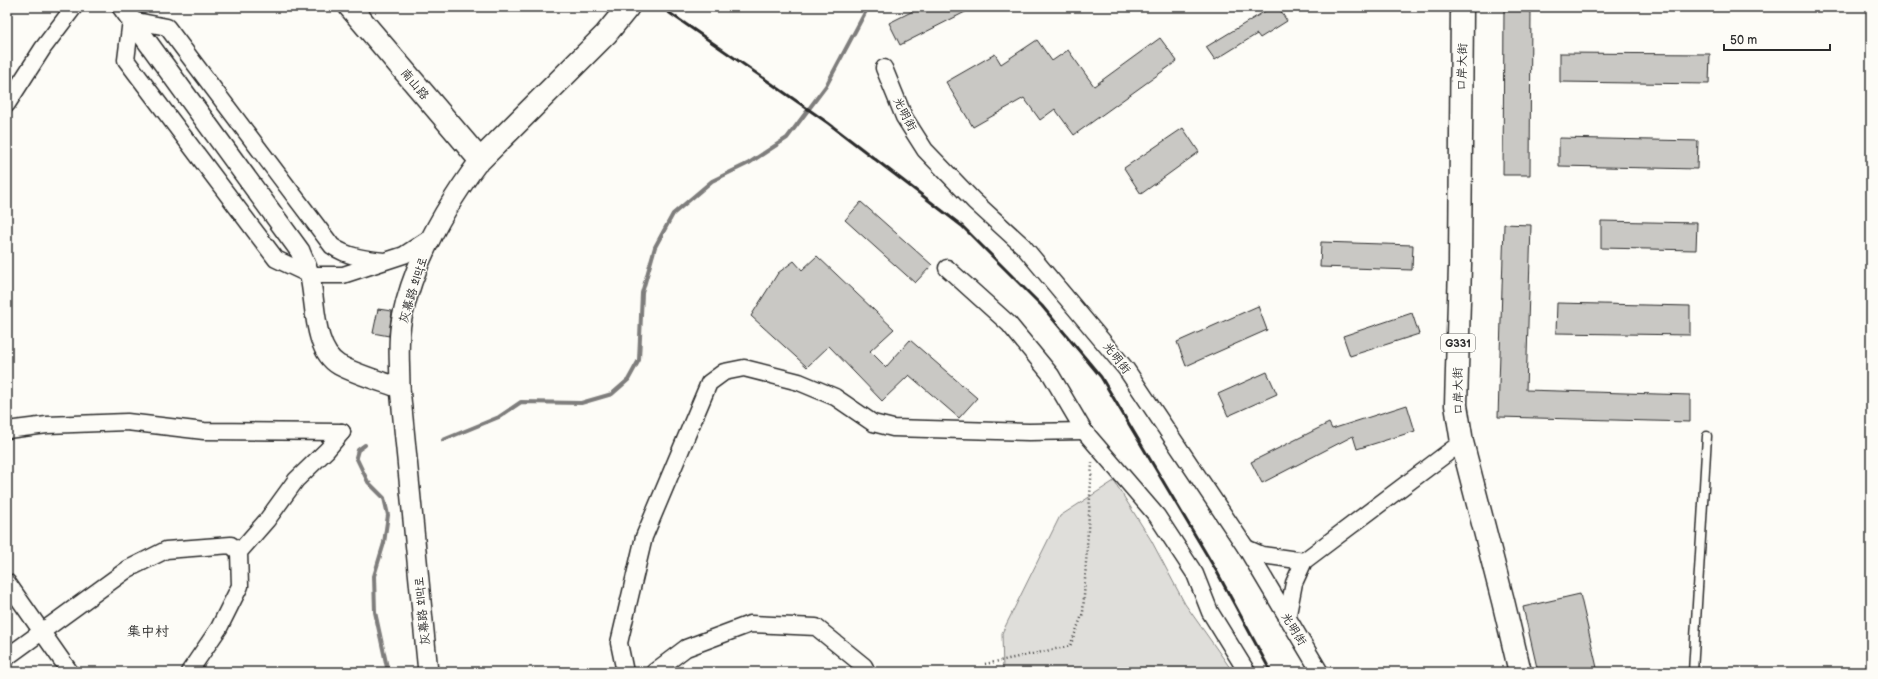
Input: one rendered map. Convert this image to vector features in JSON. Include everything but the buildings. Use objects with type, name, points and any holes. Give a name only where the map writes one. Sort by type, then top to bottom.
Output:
[{"type":"main road","name":"南山路","points":[[350,7],[480,160]]},
{"type":"main road","name":"灰幕路 회막로","points":[[480,160],[606,34],[628,7]]},
{"type":"main road","name":"口岸大街","points":[[1462,7],[1460,265],[1456,405],[1462,442],[1504,601],[1520,672]]},
{"type":"street","points":[[7,104],[43,48],[74,7]]},
{"type":"street","points":[[126,13],[167,27],[332,246],[341,252],[355,257],[384,262]]},
{"type":"street","points":[[126,13],[300,251],[310,275],[319,331],[323,346],[330,356],[339,364],[400,388]]},
{"type":"street","points":[[126,13],[126,60],[276,259],[310,275],[343,275],[404,255],[430,238]]},
{"type":"street","name":"光明街","points":[[884,68],[904,116],[926,150],[974,201],[1023,246],[1126,369],[1246,548],[1320,672]]},
{"type":"street","name":"灰幕路 회막로","points":[[428,672],[400,388],[399,345],[402,318],[414,278],[430,238],[456,192],[480,160]]},
{"type":"street","points":[[947,268],[1009,324],[1052,375],[1089,437],[1157,516],[1195,574],[1210,612],[1247,672]]},
{"type":"street","points":[[625,672],[619,643],[644,537],[709,383],[724,372],[744,368],[799,382],[834,397],[873,423],[893,428],[1029,432],[1089,437]]},
{"type":"street","points":[[7,430],[47,425],[127,422],[204,431],[342,432],[327,450],[296,480],[267,520],[239,552],[240,586],[219,628],[189,672]]},
{"type":"street","points":[[1287,619],[1294,583],[1304,561],[1462,442]]},
{"type":"street","points":[[7,657],[128,569],[166,550],[231,545],[239,552]]},
{"type":"street","points":[[1246,548],[1262,554],[1304,561]]},
{"type":"street","points":[[7,582],[70,672]]},
{"type":"street","points":[[654,672],[686,648],[750,624],[816,627],[864,666],[867,672]]},
{"type":"lane","points":[[1693,672],[1707,436]]},
{"type":"path","points":[[985,664],[1070,646],[1083,613],[1089,437]]},
{"type":"shaded area","points":[[1114,481],[1151,540],[1185,604],[1233,672],[1003,672],[1002,633],[1060,516]]},
{"type":"waterway","points":[[443,440],[499,417],[521,402],[581,403],[612,394],[628,380],[639,360],[642,293],[655,247],[673,214],[712,181],[749,163],[787,138],[826,86],[868,7]]},
{"type":"waterway","points":[[365,445],[358,450],[356,457],[368,482],[384,498],[388,515],[384,543],[374,576],[375,612],[388,672]]},
{"type":"railway","points":[[661,7],[828,123],[962,226],[1042,306],[1101,377],[1217,572],[1271,672]]},
{"type":"district","name":"集中村","points":[[148,631]]}]
